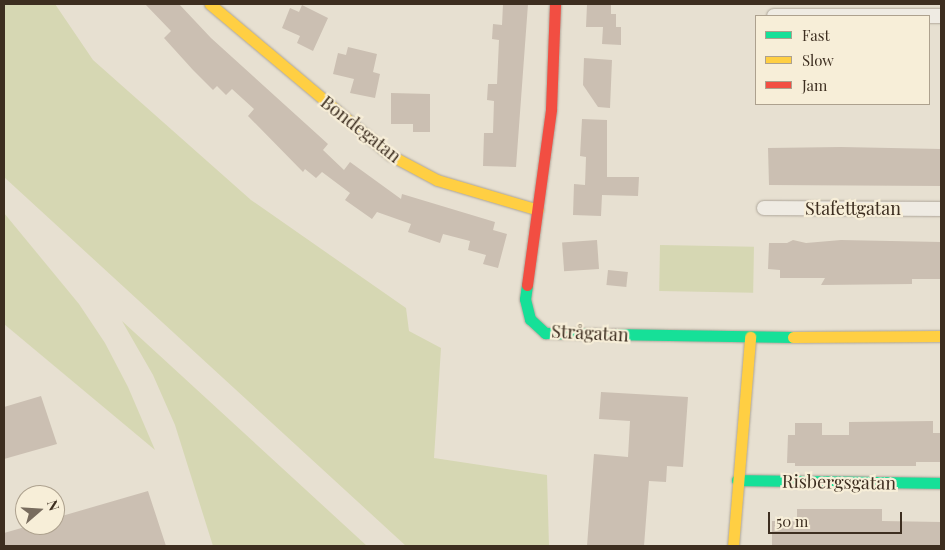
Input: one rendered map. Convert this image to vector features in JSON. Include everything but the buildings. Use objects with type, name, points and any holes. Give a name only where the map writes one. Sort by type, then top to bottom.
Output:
[{"type":"street","name":"Bondegatan","points":[[210,4],[390,156],[437,180],[538,210]]},
{"type":"street","name":"Strågatan","points":[[555,4],[550,109],[525,299],[530,319],[545,333],[750,337],[941,336]]},
{"type":"street","name":"Stafettgatan","points":[[764,208],[941,208]]},
{"type":"street","points":[[733,546],[750,337]]},
{"type":"street","name":"Risbergsgatan","points":[[737,480],[941,483]]},
{"type":"green space","points":[[4,4],[55,4],[93,60],[251,200],[406,308],[409,331],[441,348],[434,458],[547,475],[549,546],[406,546],[4,177]]},
{"type":"green space","points":[[4,213],[79,304],[105,343],[128,387],[155,450],[4,324]]},
{"type":"green space","points":[[660,245],[754,247],[753,293],[659,291]]},
{"type":"green space","points":[[122,321],[367,546],[213,546],[175,425],[153,375]]},
{"type":"traffic: fast","points":[[527,285],[525,299],[530,319],[545,333],[793,337]]},
{"type":"traffic: fast","points":[[737,480],[941,483]]},
{"type":"traffic: slow","points":[[210,4],[390,155],[437,180],[538,210]]},
{"type":"traffic: slow","points":[[793,337],[941,336]]},
{"type":"traffic: slow","points":[[733,546],[750,337]]},
{"type":"traffic: jam","points":[[527,285],[551,109],[555,4]]}]
